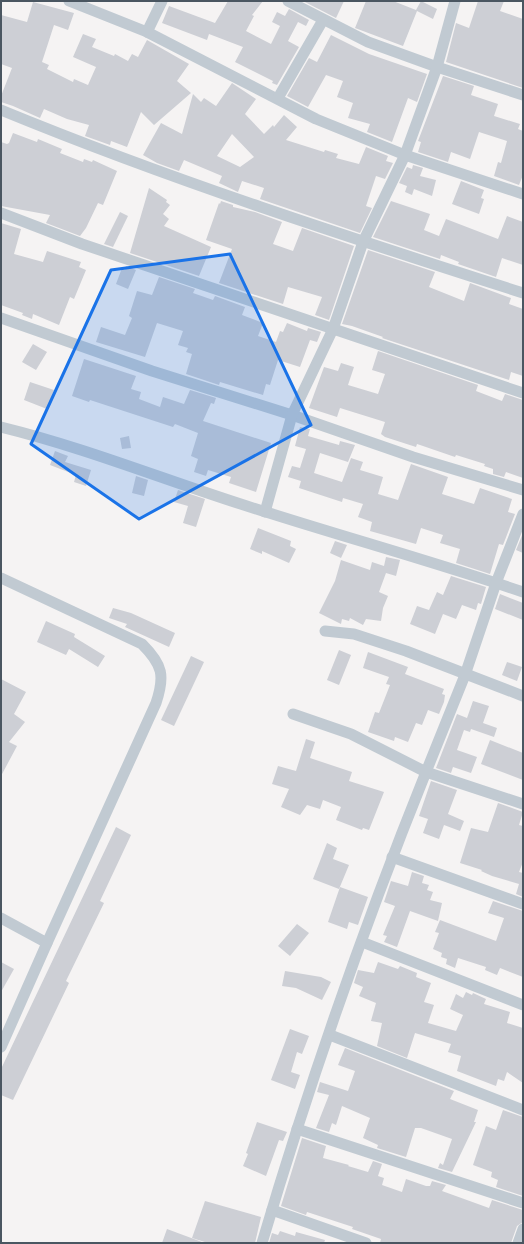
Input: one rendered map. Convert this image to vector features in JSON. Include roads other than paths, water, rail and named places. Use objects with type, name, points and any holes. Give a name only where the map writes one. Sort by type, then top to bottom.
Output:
[{"type":"street","points":[[69,1],[147,32],[316,118],[405,155],[523,194]]},
{"type":"street","points":[[147,32],[162,1]]},
{"type":"street","points":[[288,1],[322,20],[368,42],[437,67],[523,94]]},
{"type":"street","points":[[265,512],[292,415],[333,329],[363,242],[405,155],[437,67],[455,1]]},
{"type":"street","points":[[278,98],[322,20]]},
{"type":"street","points":[[1,110],[82,143],[363,242],[523,293]]},
{"type":"street","points":[[1,213],[82,244],[523,393]]},
{"type":"street","points":[[1,318],[152,371],[292,415],[413,457],[523,490]]},
{"type":"street","points":[[1,427],[47,438],[265,512],[400,551],[523,592]]},
{"type":"street","points":[[262,1243],[297,1129],[392,858],[465,675],[496,583],[523,514]]},
{"type":"street","points":[[1,578],[142,644],[152,654],[160,670],[162,685],[156,703],[1,1048]]},
{"type":"street","points":[[325,631],[354,634],[406,651],[465,675],[523,696]]},
{"type":"street","points":[[293,714],[351,734],[426,772],[523,804]]},
{"type":"street","points":[[392,858],[523,904]]},
{"type":"street","points":[[1,918],[47,943]]},
{"type":"street","points":[[362,942],[523,1005]]},
{"type":"street","points":[[330,1035],[523,1110]]},
{"type":"street","points":[[297,1129],[523,1203]]},
{"type":"street","points":[[272,1210],[366,1243]]},
{"type":"street","points":[[518,1243],[523,1229]]}]
